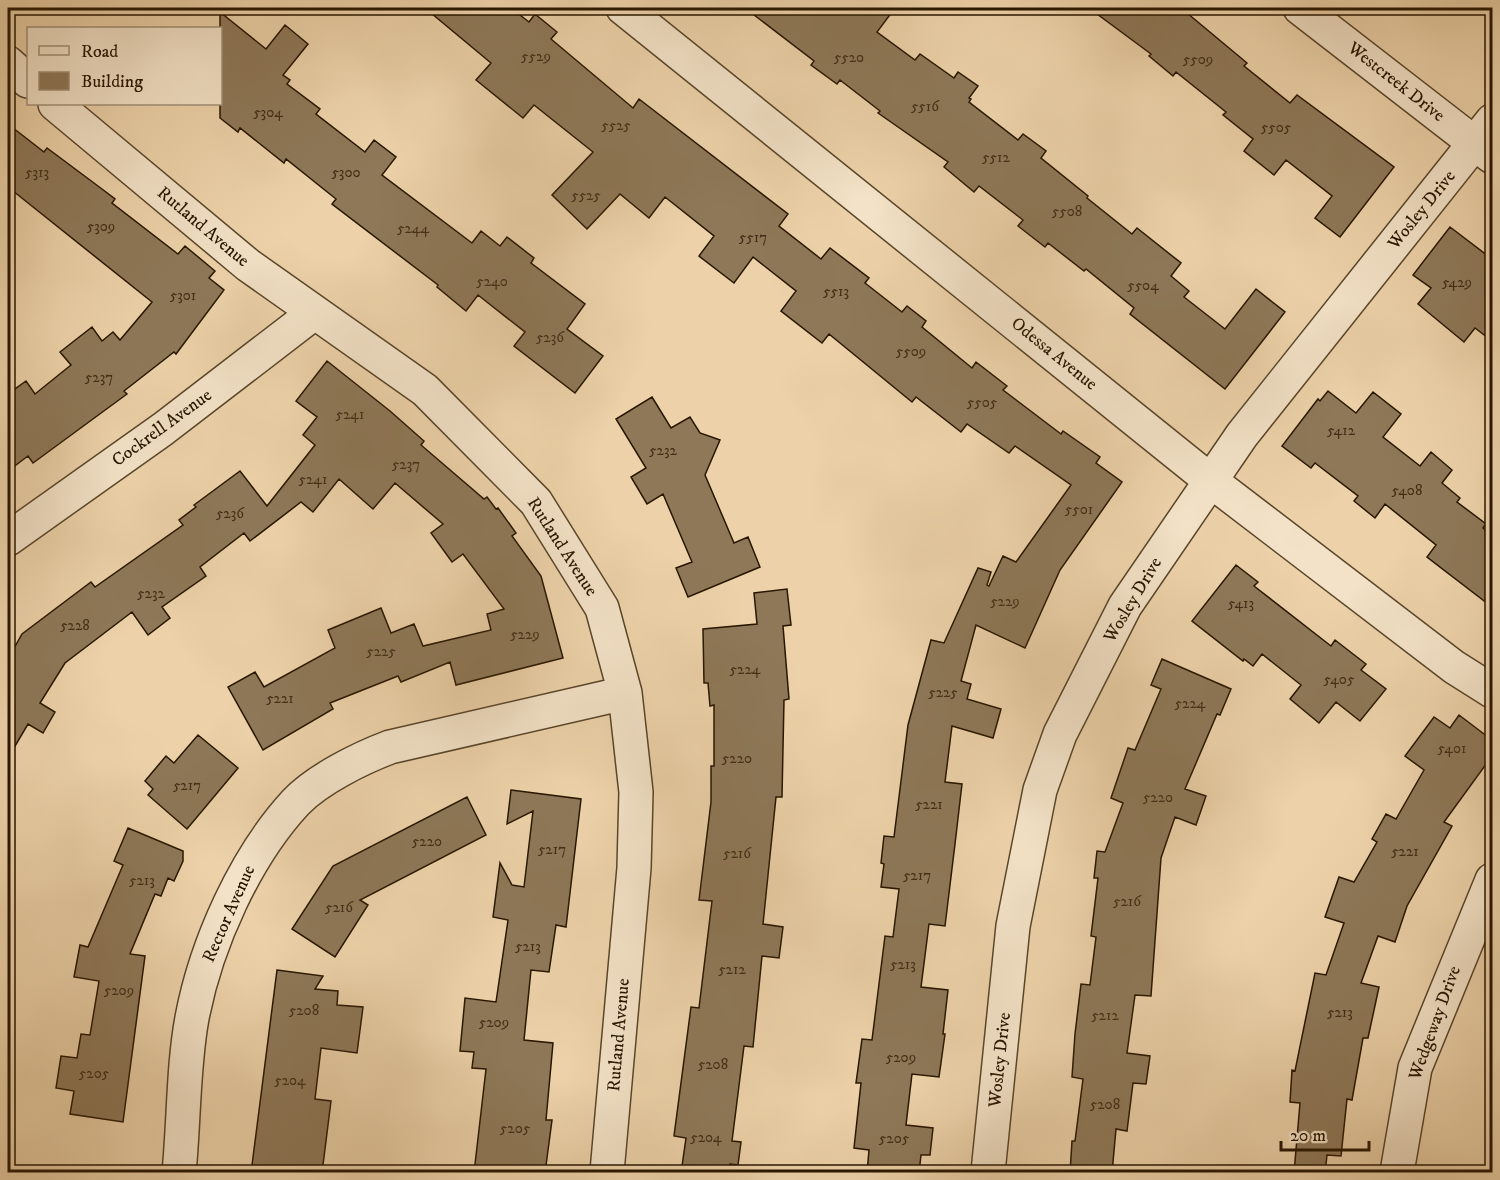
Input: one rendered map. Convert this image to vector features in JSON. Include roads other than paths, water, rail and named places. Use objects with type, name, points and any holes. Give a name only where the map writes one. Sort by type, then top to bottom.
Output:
[{"type":"street","name":"Odessa Avenue","points":[[623,8],[1212,481],[1454,667],[1492,691]]},
{"type":"street","name":"Westcreek Drive","points":[[1300,8],[1487,140]]},
{"type":"street","points":[[8,63],[27,80]]},
{"type":"street","name":"Rutland Avenue","points":[[57,105],[248,265],[425,390],[536,502],[602,608],[625,693],[636,792],[634,868],[607,1173]]},
{"type":"street","name":"Wosley Drive","points":[[988,1173],[1013,926],[1040,790],[1059,734],[1125,606],[1242,435],[1487,140]]},
{"type":"street","name":"Cockrell Avenue","points":[[8,539],[164,429],[314,313]]},
{"type":"street","name":"Rector Avenue","points":[[179,1173],[192,1019],[206,962],[248,867],[297,801],[354,761],[390,747],[625,693]]},
{"type":"street","name":"Wedgeway Drive","points":[[1396,1173],[1415,1068],[1492,880]]}]
